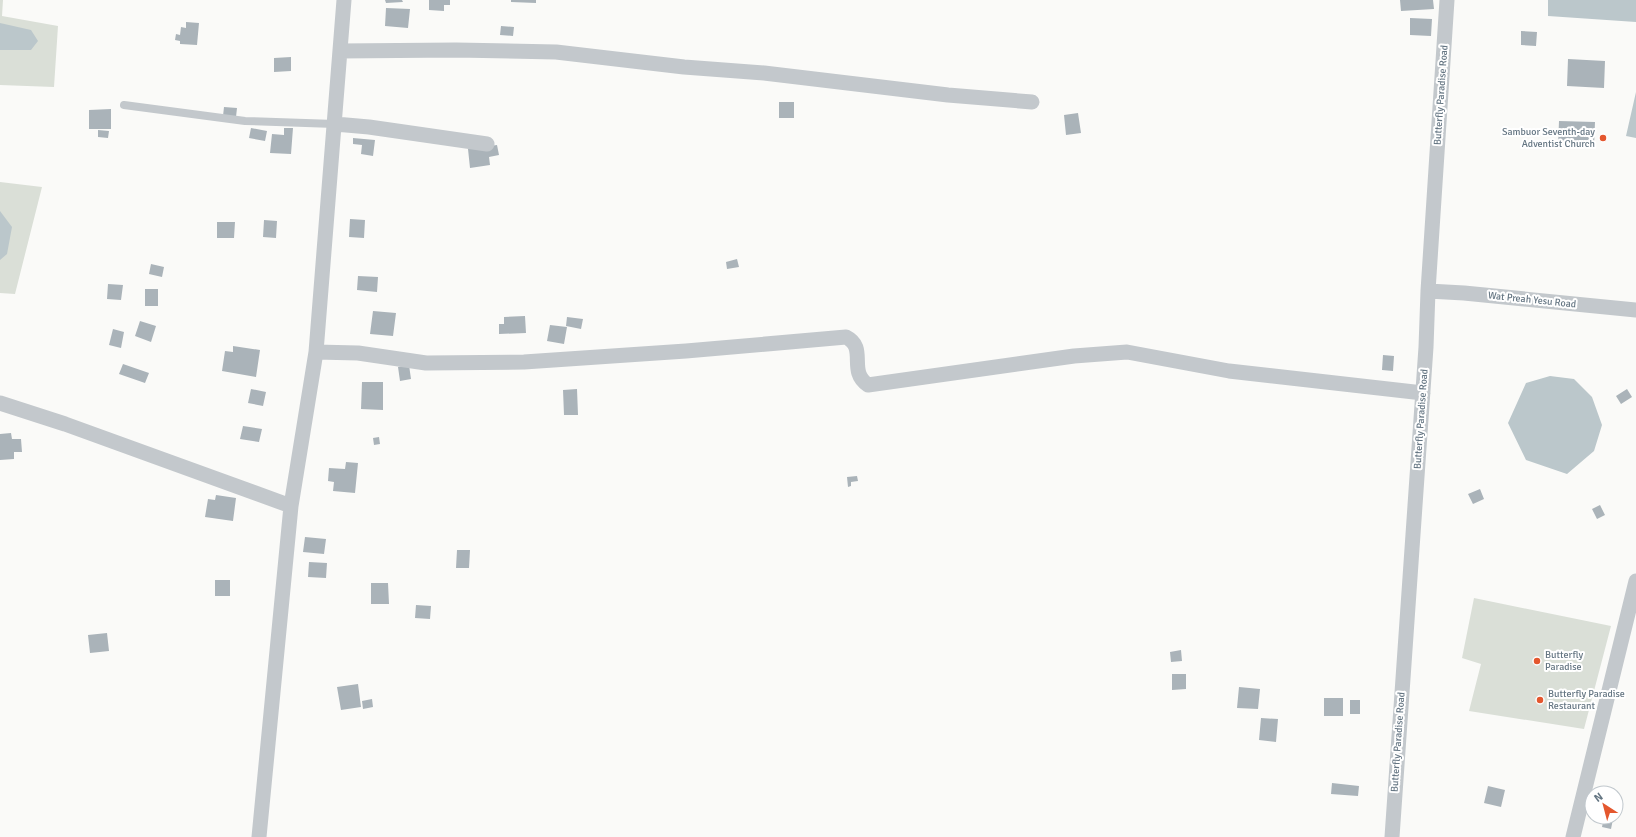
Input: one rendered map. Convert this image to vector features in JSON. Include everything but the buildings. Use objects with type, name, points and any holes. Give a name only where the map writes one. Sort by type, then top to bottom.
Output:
[{"type":"street","points":[[259,837],[291,506],[316,352],[344,0]]},
{"type":"street","name":"Butterfly Paradise Road","points":[[1392,837],[1423,393],[1428,291],[1448,0]]},
{"type":"street","points":[[340,51],[456,50],[556,52],[684,67],[764,73],[948,95],[1032,102]]},
{"type":"street","points":[[335,124],[487,144]]},
{"type":"street","name":"Wat Preah Yesu Road","points":[[1428,291],[1464,293],[1636,310]]},
{"type":"street","points":[[316,352],[358,353],[426,363],[524,362],[686,351],[846,337],[852,341],[856,348],[858,374],[861,380],[868,385],[1074,356],[1127,352],[1229,371],[1423,393]]},
{"type":"street","points":[[0,403],[65,424],[291,506]]},
{"type":"street","points":[[1573,837],[1636,581]]},
{"type":"lane","points":[[124,105],[245,121],[335,124]]},
{"type":"shaded area","points":[[0,0],[3,0],[2,16],[58,26],[54,87],[0,85]]},
{"type":"shaded area","points":[[1548,0],[1636,0],[1636,22],[1548,16]]},
{"type":"shaded area","points":[[0,23],[31,30],[38,41],[31,50],[0,50]]},
{"type":"shaded area","points":[[1636,92],[1636,138],[1626,136]]},
{"type":"shaded area","points":[[0,182],[42,187],[15,294],[0,293]]},
{"type":"shaded area","points":[[0,211],[12,227],[7,254],[0,260]]},
{"type":"shaded area","points":[[1550,376],[1574,379],[1592,397],[1602,425],[1594,451],[1567,474],[1526,460],[1508,423],[1526,383]]},
{"type":"shaded area","name":"Butterfly Paradise","points":[[1474,598],[1611,626],[1584,729],[1469,711],[1481,664],[1462,658]]},
{"type":"place","name":"Sambuor Seventh-day Adventist Church","points":[[1603,138]]},
{"type":"place","name":"Butterfly Paradise","points":[[1537,661]]},
{"type":"place","name":"Butterfly Paradise Restaurant","points":[[1540,700]]}]
